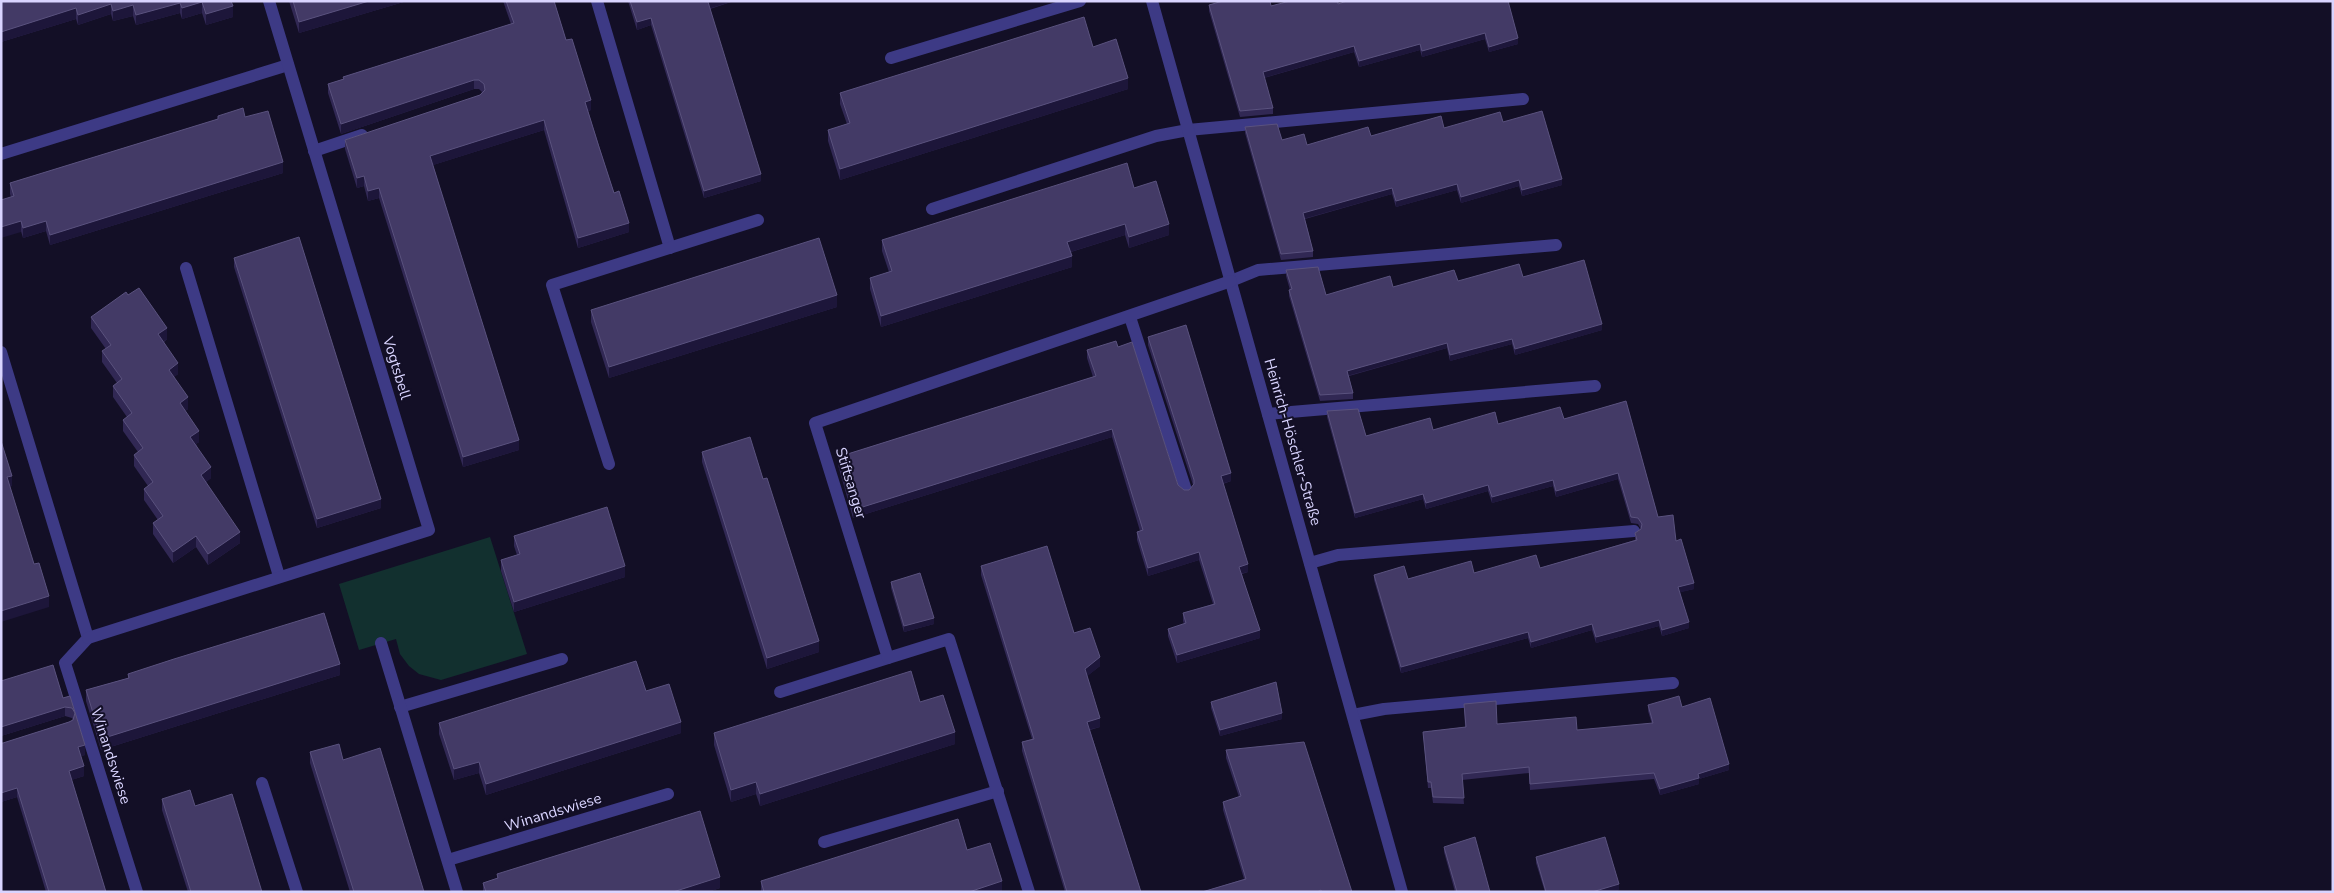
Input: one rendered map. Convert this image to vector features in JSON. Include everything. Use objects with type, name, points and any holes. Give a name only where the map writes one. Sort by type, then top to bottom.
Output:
[{"type":"street","name":"Vogtsbell","points":[[88,638],[429,530],[270,1]]},
{"type":"street","points":[[597,1],[670,248]]},
{"type":"street","points":[[891,58],[1080,1]]},
{"type":"street","name":"Heinrich-Höschler-Straße","points":[[1152,1],[1402,892]]},
{"type":"street","points":[[1,154],[288,65]]},
{"type":"street","points":[[932,209],[1156,136],[1188,130],[1523,99]]},
{"type":"street","points":[[314,151],[378,130]]},
{"type":"street","points":[[609,464],[552,285],[758,220]]},
{"type":"street","name":"Stiftsanger","points":[[888,658],[815,423],[1130,317],[1258,270],[1556,245]]},
{"type":"street","points":[[186,268],[279,576]]},
{"type":"street","points":[[1130,317],[1186,490]]},
{"type":"street","points":[[1,352],[88,638]]},
{"type":"street","points":[[1268,414],[1595,386]]},
{"type":"street","points":[[1310,563],[1338,555],[1634,530]]},
{"type":"street","name":"Winandswiese","points":[[88,638],[65,663],[137,892]]},
{"type":"street","points":[[780,692],[949,639],[1029,892]]},
{"type":"street","points":[[381,643],[458,892]]},
{"type":"street","points":[[400,707],[562,659]]},
{"type":"street","points":[[1353,716],[1384,709],[1673,683]]},
{"type":"street","points":[[262,783],[297,892]]},
{"type":"street","points":[[824,842],[998,791]]},
{"type":"street","name":"Winandswiese","points":[[448,860],[668,794]]},
{"type":"green space","points":[[490,537],[527,654],[441,680],[419,674],[409,666],[400,654],[396,639],[359,650],[339,584]]},
{"type":"building","points":[[1,1],[231,1],[233,6],[206,14],[202,2],[182,8],[180,3],[136,15],[133,5],[113,11],[111,4],[78,15],[76,8],[1,32]]},
{"type":"building","points":[[293,1],[369,1],[299,22]]},
{"type":"building","points":[[506,1],[554,1],[566,40],[572,39],[591,100],[585,102],[614,193],[619,191],[629,223],[578,238],[544,120],[430,156],[519,440],[463,457],[379,188],[368,191],[364,176],[357,178],[345,140],[480,95],[485,90],[484,84],[479,80],[474,80],[341,124],[328,84],[344,79],[343,77],[514,23]]},
{"type":"building","points":[[630,1],[710,1],[708,2],[761,174],[704,191],[651,18],[637,22]]},
{"type":"building","points":[[1223,1],[1270,1],[1271,6],[1290,1],[1338,1],[1338,4],[1347,1],[1508,1],[1518,38],[1489,47],[1485,33],[1422,51],[1420,44],[1359,61],[1354,46],[1263,72],[1273,108],[1240,111],[1209,5]]},
{"type":"building","points":[[1084,17],[1093,47],[1116,39],[1128,78],[840,169],[828,130],[850,123],[840,93]]},
{"type":"building","points":[[243,108],[245,117],[268,111],[283,162],[50,235],[46,221],[23,228],[21,221],[1,227],[1,200],[14,196],[10,183],[218,119],[218,116]]},
{"type":"building","points":[[1542,111],[1562,179],[1522,190],[1519,180],[1461,197],[1457,184],[1396,201],[1392,188],[1303,213],[1313,251],[1281,254],[1245,127],[1277,124],[1282,140],[1304,134],[1307,145],[1368,127],[1371,136],[1441,116],[1444,128],[1500,112],[1503,122]]},
{"type":"building","points":[[1127,163],[1134,188],[1156,181],[1169,224],[1129,237],[1125,224],[1067,242],[1072,256],[881,316],[870,278],[892,271],[882,240]]},
{"type":"building","points":[[299,237],[381,499],[317,519],[234,258]]},
{"type":"building","points":[[819,238],[837,295],[609,367],[591,310]]},
{"type":"building","points":[[1584,260],[1602,324],[1515,349],[1512,339],[1450,355],[1447,343],[1347,371],[1353,393],[1320,395],[1289,290],[1292,289],[1286,270],[1318,267],[1326,295],[1390,276],[1393,287],[1454,270],[1458,281],[1519,264],[1523,277]]},
{"type":"building","points":[[139,288],[167,328],[158,334],[178,363],[169,370],[188,397],[180,403],[199,431],[190,437],[211,467],[201,475],[240,532],[208,554],[196,536],[173,552],[153,523],[163,516],[144,489],[153,482],[134,455],[143,448],[123,420],[132,413],[113,386],[122,379],[102,351],[111,345],[91,317],[126,292],[128,295]]},
{"type":"building","points":[[1186,325],[1231,473],[1221,476],[1248,564],[1239,567],[1260,630],[1177,655],[1168,629],[1186,623],[1183,613],[1215,604],[1199,552],[1148,568],[1137,532],[1143,530],[1112,429],[853,510],[838,457],[1096,376],[1087,350],[1116,341],[1118,347],[1132,342],[1178,485],[1184,490],[1189,490],[1194,484],[1194,480],[1148,337]]},
{"type":"building","points":[[1626,401],[1658,517],[1673,515],[1676,541],[1681,539],[1694,583],[1678,587],[1689,622],[1662,630],[1659,620],[1596,637],[1592,624],[1531,642],[1528,632],[1401,667],[1374,575],[1404,566],[1408,579],[1471,561],[1474,573],[1536,555],[1540,568],[1637,540],[1635,533],[1641,529],[1642,524],[1638,518],[1631,517],[1618,473],[1556,491],[1553,480],[1492,497],[1488,485],[1426,503],[1423,494],[1355,513],[1327,411],[1358,409],[1366,436],[1430,418],[1433,430],[1495,412],[1498,424],[1560,407],[1564,419]]},
{"type":"building","points":[[750,437],[763,479],[767,478],[819,641],[767,658],[702,452]]},
{"type":"building","points":[[1,441],[12,476],[7,477],[34,564],[39,563],[49,596],[1,611]]},
{"type":"building","points":[[607,507],[625,566],[514,602],[501,560],[520,554],[514,536]]},
{"type":"building","points":[[1047,546],[1074,633],[1090,628],[1100,657],[1085,669],[1100,718],[1087,722],[1141,892],[1067,892],[1022,742],[1034,739],[981,566]]},
{"type":"building","points":[[920,573],[934,618],[904,626],[891,582]]},
{"type":"building","points":[[324,613],[340,664],[101,739],[86,690],[129,678],[128,674],[174,659]]},
{"type":"building","points":[[636,661],[646,691],[669,684],[681,722],[486,784],[479,762],[454,769],[439,723]]},
{"type":"building","points":[[53,665],[63,698],[70,696],[85,745],[78,747],[84,766],[69,771],[106,892],[49,892],[17,788],[1,793],[1,743],[69,722],[73,720],[75,713],[72,708],[65,707],[1,727],[1,681]]},
{"type":"building","points":[[911,671],[920,702],[943,695],[955,732],[760,794],[756,782],[731,790],[714,733]]},
{"type":"building","points":[[1276,682],[1282,713],[1220,730],[1211,702]]},
{"type":"building","points":[[1679,696],[1682,707],[1710,698],[1729,764],[1698,774],[1699,778],[1660,789],[1654,773],[1530,784],[1529,767],[1462,774],[1464,798],[1433,797],[1431,782],[1428,782],[1423,732],[1466,727],[1464,704],[1496,701],[1497,724],[1576,717],[1577,730],[1653,723],[1648,705]]},
{"type":"building","points":[[1304,742],[1352,892],[1322,892],[1321,890],[1317,892],[1202,892],[1246,879],[1223,802],[1241,796],[1226,750]]},
{"type":"building","points":[[339,744],[343,760],[380,748],[424,892],[354,892],[310,752]]},
{"type":"building","points":[[190,790],[195,806],[232,794],[262,892],[191,892],[162,799]]},
{"type":"building","points":[[700,811],[720,877],[673,892],[486,892],[483,883],[498,878],[497,874]]},
{"type":"building","points":[[958,819],[967,850],[990,843],[1002,881],[969,892],[764,892],[761,881]]},
{"type":"building","points":[[1475,837],[1490,892],[1457,892],[1444,847]]},
{"type":"building","points":[[1605,837],[1619,884],[1592,892],[1546,892],[1536,857]]}]
